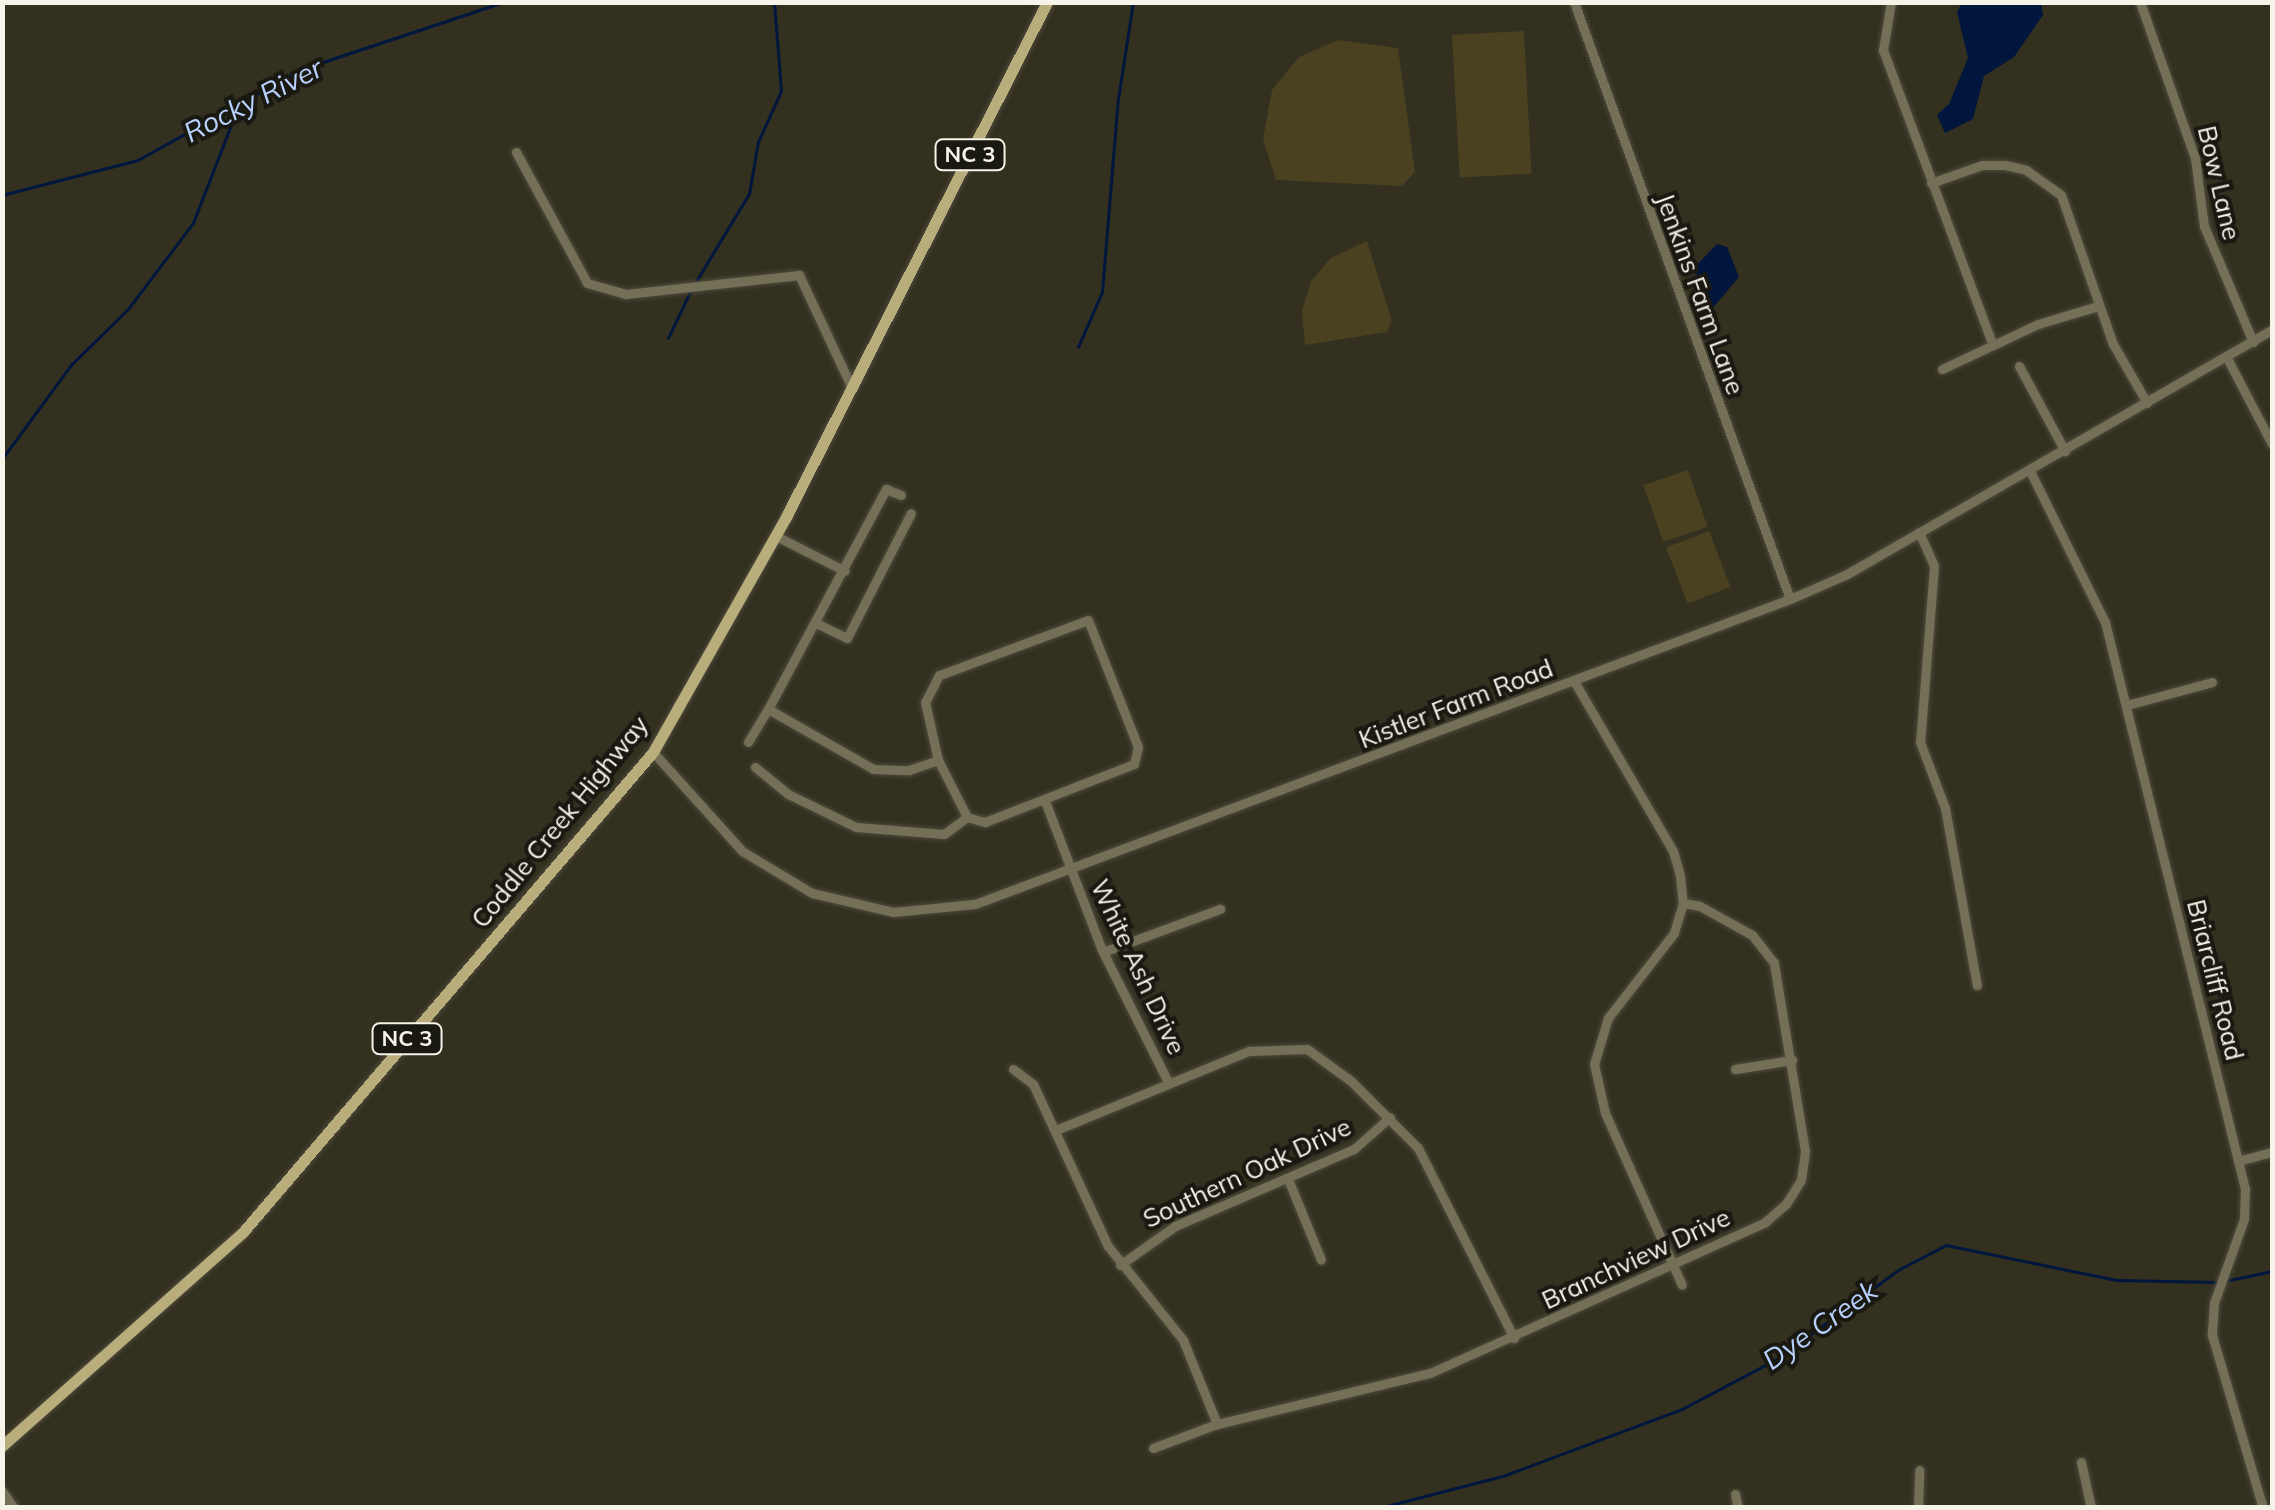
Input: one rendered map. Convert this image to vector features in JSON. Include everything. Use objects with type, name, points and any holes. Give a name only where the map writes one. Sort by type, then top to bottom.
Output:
[{"type":"main road","name":"Coddle Creek Highway","points":[[2,1446],[243,1232],[653,752],[776,536],[1046,2]]},
{"type":"street","name":"Jenkins Farm Lane","points":[[1574,2],[1790,599]]},
{"type":"street","points":[[1891,2],[1883,50],[1992,345]]},
{"type":"street","name":"Bow Lane","points":[[2140,2],[2173,86],[2195,158],[2204,226],[2253,342]]},
{"type":"street","points":[[516,152],[586,283],[626,294],[799,275],[852,388]]},
{"type":"street","points":[[1931,182],[1982,165],[2026,170],[2046,180],[2070,208],[2098,306],[2147,402]]},
{"type":"street","points":[[1942,369],[1992,345],[2098,306]]},
{"type":"street","name":"Kistler Farm Road","points":[[653,752],[742,851],[788,881],[852,906],[934,911],[975,904],[1790,599],[2030,471],[2272,330]]},
{"type":"street","points":[[2228,358],[2272,444]]},
{"type":"street","points":[[2020,366],[2065,451]]},
{"type":"street","name":"Briarcliff Road","points":[[2030,471],[2090,580],[2127,704],[2238,1161],[2244,1219],[2214,1304],[2212,1336],[2263,1508]]},
{"type":"street","points":[[748,742],[818,624],[886,489],[901,496]]},
{"type":"street","points":[[818,624],[846,638],[911,513]]},
{"type":"street","points":[[1918,532],[1934,566],[1920,742],[1945,808],[1977,985]]},
{"type":"street","points":[[776,536],[845,571]]},
{"type":"street","points":[[1088,620],[1138,756],[1127,769],[985,822],[967,817],[938,760],[925,702],[939,675],[1088,620]]},
{"type":"street","points":[[1574,681],[1673,852],[1683,903],[1674,933],[1608,1018],[1594,1064],[1605,1113],[1682,1285]]},
{"type":"street","points":[[2127,704],[2212,682]]},
{"type":"street","points":[[768,709],[873,769],[892,772],[938,760]]},
{"type":"street","points":[[756,766],[788,794],[856,827],[944,834],[967,817]]},
{"type":"street","name":"White Ash Drive","points":[[1045,801],[1103,952],[1168,1082]]},
{"type":"street","name":"Branchview Drive","points":[[1153,1448],[1218,1424],[1430,1373],[1764,1223],[1794,1194],[1805,1151],[1782,993],[1764,946],[1727,919],[1683,903]]},
{"type":"street","points":[[1103,952],[1220,909]]},
{"type":"street","points":[[1056,1130],[1168,1082],[1282,1045],[1307,1049],[1390,1117],[1432,1169],[1514,1338]]},
{"type":"street","points":[[1735,1069],[1792,1060]]},
{"type":"street","points":[[1013,1068],[1033,1084],[1120,1265],[1182,1340],[1218,1424]]},
{"type":"street","name":"Southern Oak Drive","points":[[1120,1265],[1176,1226],[1354,1149],[1390,1117]]},
{"type":"street","points":[[2238,1161],[2272,1152]]},
{"type":"street","points":[[1288,1179],[1321,1260]]},
{"type":"street","points":[[2081,1462],[2091,1508]]},
{"type":"street","points":[[1918,1508],[1919,1470]]},
{"type":"street","points":[[2,1491],[14,1508]]},
{"type":"street","points":[[1735,1494],[1738,1508]]},
{"type":"shaded area","points":[[1524,31],[1531,174],[1460,178],[1452,35]]},
{"type":"shaded area","points":[[1338,40],[1398,48],[1415,172],[1402,186],[1276,180],[1263,139],[1272,90],[1299,57]]},
{"type":"shaded area","points":[[1367,241],[1392,321],[1387,332],[1305,345],[1302,311],[1311,281],[1331,258]]},
{"type":"shaded area","points":[[1688,470],[1708,527],[1663,542],[1644,485]]},
{"type":"shaded area","points":[[1709,531],[1731,587],[1688,603],[1666,547]]},
{"type":"water","points":[[1962,3],[2041,3],[2043,15],[2014,57],[1984,76],[1973,119],[1945,133],[1937,115],[1949,104],[1968,58],[1957,12]]},
{"type":"water","points":[[1717,244],[1727,247],[1739,277],[1706,316],[1695,267]]},
{"type":"waterway","name":"Rocky River","points":[[2,195],[138,160],[299,70],[503,2]]},
{"type":"waterway","points":[[695,283],[749,194],[758,142],[781,91],[774,2]]},
{"type":"waterway","points":[[1078,347],[1102,292],[1118,99],[1133,2]]},
{"type":"waterway","points":[[2,459],[71,365],[128,309],[193,223],[236,112]]},
{"type":"waterway","points":[[668,338],[691,290]]},
{"type":"waterway","name":"Dye Creek","points":[[1379,1508],[1503,1476],[1682,1409],[1777,1359],[1898,1270],[1946,1245],[2117,1280],[2217,1282]]},
{"type":"waterway","name":"Dye Creek","points":[[2225,1281],[2272,1271]]}]
